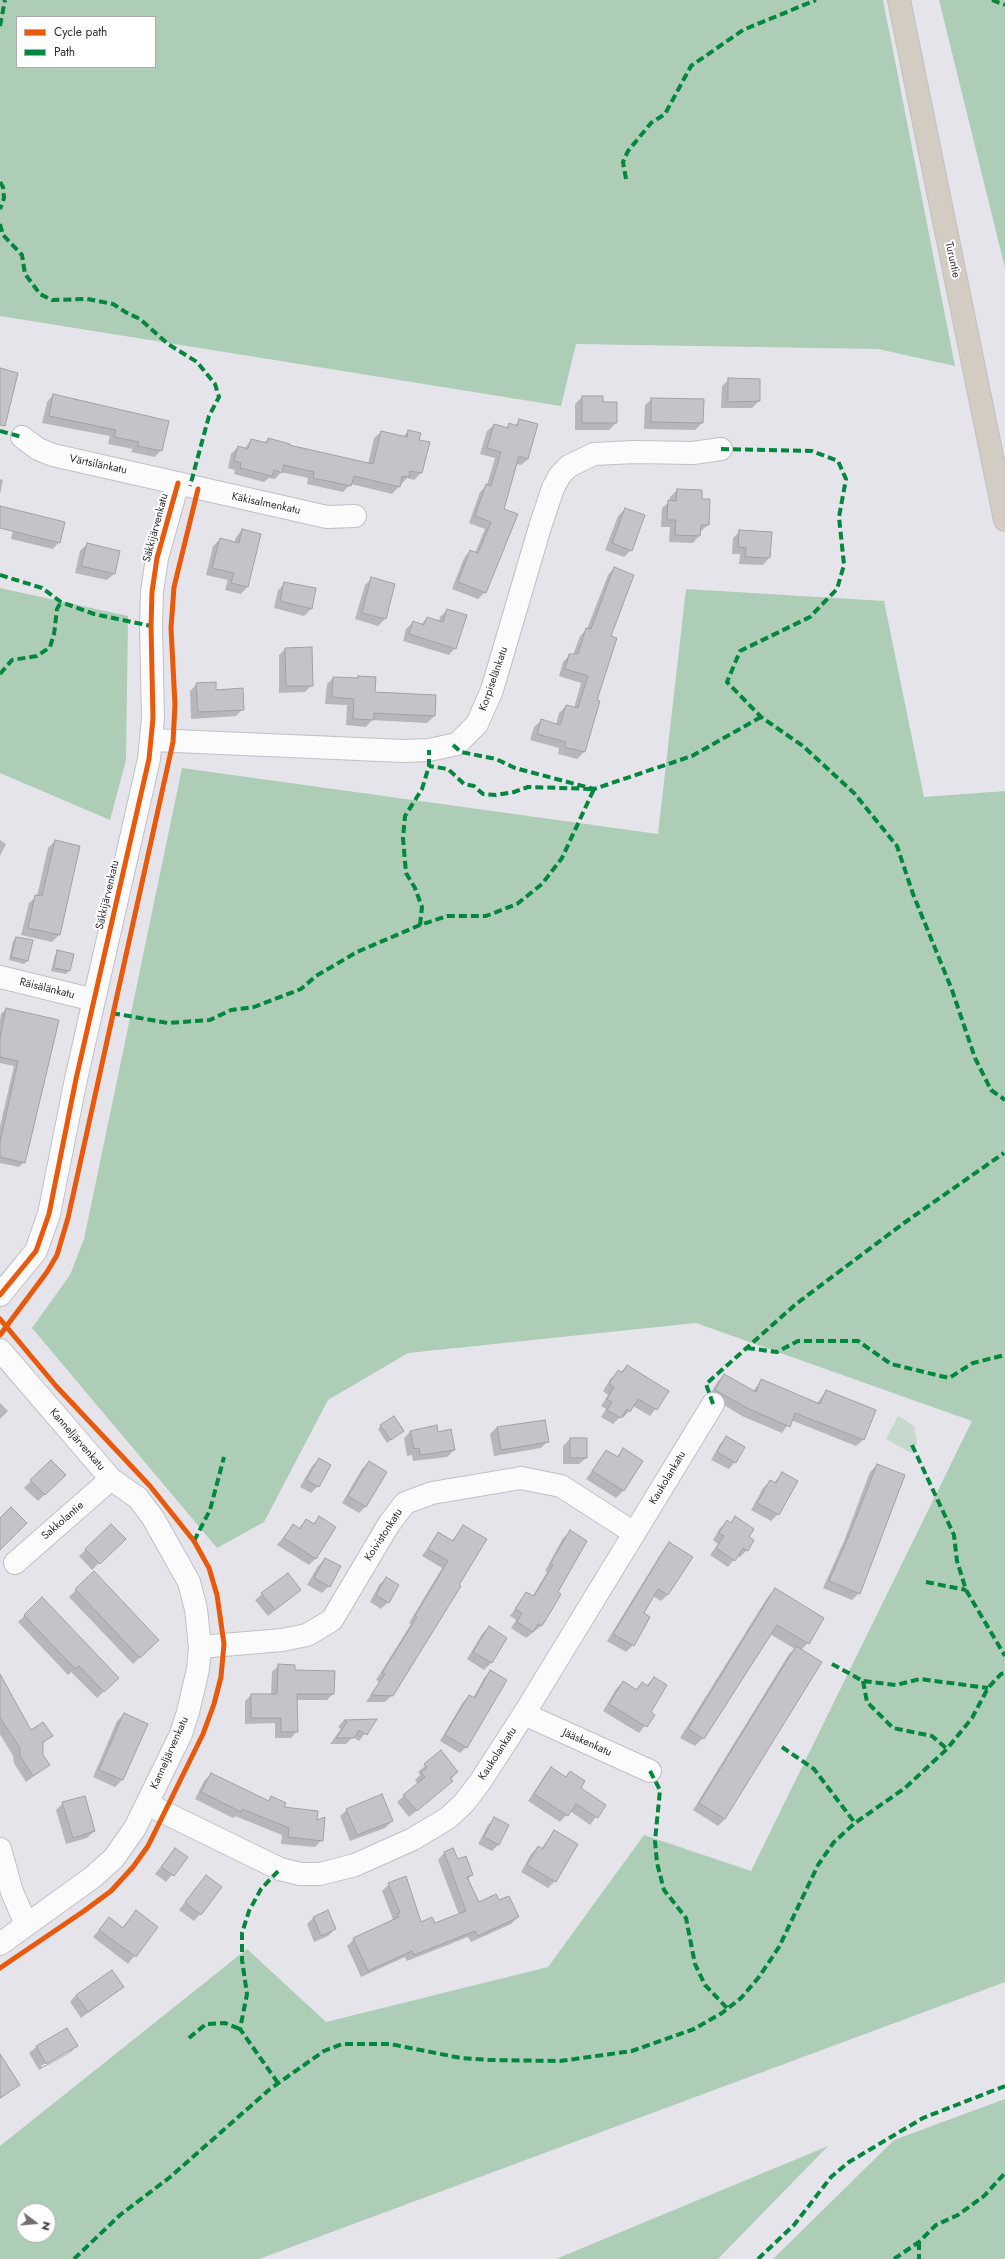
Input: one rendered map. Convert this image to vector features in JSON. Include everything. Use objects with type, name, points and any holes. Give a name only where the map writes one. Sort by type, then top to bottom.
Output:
[{"type":"highway","name":"Turuntie","points":[[899,0],[1005,520]]},
{"type":"street","name":"Värtsilänkatu","points":[[22,437],[38,449],[53,455],[178,483]]},
{"type":"street","name":"Korpiselänkatu","points":[[152,740],[404,751],[429,750],[457,744],[476,724],[492,690],[540,527],[553,488],[560,475],[569,466],[594,454],[635,452],[693,453],[721,449]]},
{"type":"street","name":"Käkisalmenkatu","points":[[178,483],[327,517],[355,516]]},
{"type":"street","name":"Säkkijärvenkatu","points":[[0,1295],[36,1251],[49,1214],[76,1079],[152,740],[152,592],[157,558],[178,483]]},
{"type":"street","name":"Räisälänkatu","points":[[0,978],[94,1000]]},
{"type":"street","name":"Kanneljärvenkatu","points":[[0,1350],[111,1479],[142,1503],[153,1518],[182,1567],[196,1609],[200,1647],[197,1677],[188,1712],[180,1734],[135,1828],[114,1858],[93,1877],[0,1944]]},
{"type":"street","name":"Kaukolankatu","points":[[147,1804],[280,1869],[300,1874],[320,1874],[355,1865],[393,1849],[448,1818],[464,1803],[480,1782],[524,1714],[713,1404]]},
{"type":"street","name":"Koivistonkatu","points":[[200,1647],[282,1640],[307,1635],[332,1620],[389,1524],[405,1503],[432,1493],[521,1478],[561,1486],[634,1533]]},
{"type":"street","name":"Sakkolantie","points":[[15,1563],[111,1479]]},
{"type":"street","name":"Jääskenkatu","points":[[524,1714],[650,1771]]},
{"type":"street","points":[[0,1849],[12,1892],[26,1924]]},
{"type":"green space","points":[[0,0],[883,0],[955,366],[878,349],[576,344],[561,406],[0,316]]},
{"type":"green space","points":[[939,0],[1005,0],[1005,268]]},
{"type":"green space","points":[[0,588],[128,616],[126,760],[110,820],[0,773]]},
{"type":"green space","points":[[686,589],[884,601],[924,797],[1005,791],[1005,1982],[259,2259],[0,2259],[0,2146],[247,1949],[326,2022],[548,1967],[644,1835],[751,1871],[972,1421],[696,1323],[408,1353],[328,1400],[264,1522],[217,1548],[32,1328],[70,1275],[84,1239],[182,768],[658,834]]},
{"type":"green space","points":[[898,1416],[914,1426],[917,1443],[911,1453],[886,1439]]},
{"type":"green space","points":[[1005,2099],[1005,2259],[773,2259],[894,2140]]},
{"type":"green space","points":[[828,2146],[718,2259],[556,2259]]},
{"type":"building","points":[[0,368],[18,373],[5,426],[0,425]]},
{"type":"building","points":[[728,378],[760,379],[760,401],[728,402]]},
{"type":"building","points":[[53,394],[169,421],[162,451],[137,446],[139,442],[114,437],[116,430],[49,416]]},
{"type":"building","points":[[582,396],[603,396],[603,402],[617,402],[617,423],[582,423]]},
{"type":"building","points":[[651,398],[704,399],[703,423],[651,422]]},
{"type":"building","points":[[519,419],[538,424],[528,459],[519,456],[504,509],[518,514],[486,593],[458,582],[470,550],[478,553],[491,522],[475,516],[486,484],[491,486],[501,452],[487,448],[494,424],[508,428],[509,423],[517,426]]},
{"type":"building","points":[[408,430],[421,433],[419,440],[430,442],[422,473],[410,471],[409,477],[402,476],[400,487],[354,476],[351,486],[313,478],[314,472],[284,465],[282,473],[274,470],[272,476],[240,468],[241,463],[234,461],[238,446],[248,449],[251,439],[267,443],[268,438],[290,444],[289,445],[373,464],[381,431],[407,437]]},
{"type":"building","points":[[677,489],[702,490],[702,499],[710,499],[709,525],[701,525],[700,536],[675,535],[676,520],[667,520],[668,500],[676,501]]},
{"type":"building","points":[[0,506],[65,522],[60,543],[0,528]]},
{"type":"building","points":[[625,508],[645,515],[632,551],[612,543]]},
{"type":"building","points":[[242,529],[261,534],[248,587],[231,583],[234,573],[212,568],[220,538],[239,543]]},
{"type":"building","points":[[739,530],[772,532],[770,558],[745,557],[746,548],[738,547]]},
{"type":"building","points":[[87,543],[120,551],[115,574],[81,566]]},
{"type":"building","points":[[614,567],[634,575],[611,636],[617,638],[597,700],[600,701],[585,752],[564,747],[566,742],[537,734],[541,719],[560,725],[566,705],[578,708],[588,676],[565,669],[569,654],[578,654],[586,628],[591,629]]},
{"type":"building","points":[[371,577],[395,584],[386,619],[362,613]]},
{"type":"building","points":[[284,582],[316,588],[312,609],[280,601]]},
{"type":"building","points":[[447,609],[467,615],[456,649],[409,634],[413,621],[424,625],[427,617],[443,622]]},
{"type":"building","points":[[312,647],[313,686],[286,686],[285,648]]},
{"type":"building","points":[[358,676],[376,677],[375,692],[436,695],[435,716],[374,713],[374,720],[353,719],[354,699],[332,697],[333,677],[358,678]]},
{"type":"building","points":[[216,682],[216,690],[243,688],[244,710],[198,712],[196,683]]},
{"type":"building","points":[[55,840],[80,846],[60,935],[28,928],[35,895],[42,896]]},
{"type":"building","points":[[16,937],[33,940],[28,961],[11,957]]},
{"type":"building","points":[[57,950],[74,954],[70,971],[54,968]]},
{"type":"building","points":[[6,1008],[59,1020],[25,1163],[0,1157],[0,1142],[18,1061],[0,1057],[0,1038]]},
{"type":"building","points":[[627,1365],[669,1391],[657,1410],[638,1399],[630,1412],[627,1409],[621,1418],[607,1410],[612,1402],[607,1399],[614,1387],[609,1384],[618,1370],[622,1373]]},
{"type":"building","points":[[724,1374],[756,1392],[761,1379],[820,1404],[826,1390],[876,1410],[864,1440],[795,1413],[790,1427],[749,1409],[715,1390]]},
{"type":"building","points":[[394,1416],[404,1431],[391,1440],[380,1425]]},
{"type":"building","points":[[545,1420],[549,1442],[501,1450],[497,1427]]},
{"type":"building","points":[[437,1425],[438,1432],[451,1429],[455,1450],[420,1455],[419,1448],[414,1449],[410,1431]]},
{"type":"building","points":[[726,1436],[745,1447],[736,1463],[717,1452]]},
{"type":"building","points":[[570,1438],[587,1438],[587,1458],[570,1458]]},
{"type":"building","points":[[623,1448],[643,1461],[624,1491],[592,1471],[606,1450],[618,1457]]},
{"type":"building","points":[[319,1458],[331,1465],[319,1487],[306,1480]]},
{"type":"building","points":[[51,1460],[66,1475],[45,1495],[30,1480]]},
{"type":"building","points":[[369,1461],[387,1472],[366,1507],[348,1496]]},
{"type":"building","points":[[877,1464],[905,1475],[860,1594],[829,1581],[850,1533]]},
{"type":"building","points":[[782,1472],[798,1481],[779,1515],[757,1503],[770,1480],[776,1483]]},
{"type":"building","points":[[11,1507],[27,1523],[0,1550],[0,1518]]},
{"type":"building","points":[[319,1516],[336,1527],[316,1559],[284,1538],[293,1524],[300,1529],[306,1519],[314,1524]]},
{"type":"building","points":[[735,1516],[754,1529],[749,1537],[754,1540],[748,1551],[743,1548],[735,1561],[716,1548],[724,1536],[719,1533],[727,1520],[731,1523]]},
{"type":"building","points":[[111,1524],[126,1539],[100,1564],[85,1549]]},
{"type":"building","points":[[463,1525],[487,1539],[459,1585],[461,1586],[393,1696],[371,1695],[385,1674],[382,1673],[417,1617],[415,1616],[448,1561],[428,1549],[438,1532],[453,1541]]},
{"type":"building","points":[[570,1530],[587,1541],[558,1592],[561,1594],[553,1608],[542,1626],[538,1624],[533,1632],[517,1622],[522,1613],[515,1609],[526,1592],[534,1596],[553,1565],[550,1564]]},
{"type":"building","points":[[669,1542],[693,1557],[668,1595],[658,1589],[644,1613],[650,1617],[634,1646],[613,1634]]},
{"type":"building","points":[[325,1558],[341,1566],[330,1587],[314,1578]]},
{"type":"building","points":[[94,1571],[159,1640],[140,1658],[75,1589]]},
{"type":"building","points":[[288,1573],[301,1590],[275,1610],[261,1593]]},
{"type":"building","points":[[386,1577],[399,1585],[389,1603],[376,1595]]},
{"type":"building","points":[[775,1588],[824,1618],[809,1644],[777,1625],[704,1739],[688,1729]]},
{"type":"building","points":[[42,1597],[119,1678],[104,1692],[79,1666],[75,1669],[24,1615]]},
{"type":"building","points":[[489,1626],[507,1638],[492,1663],[473,1652]]},
{"type":"building","points":[[796,1646],[822,1662],[725,1819],[699,1803]]},
{"type":"building","points":[[278,1664],[295,1665],[295,1670],[335,1671],[334,1694],[297,1694],[298,1732],[281,1732],[281,1718],[251,1718],[251,1694],[277,1694]]},
{"type":"building","points":[[490,1670],[507,1680],[467,1748],[445,1735],[469,1695],[475,1698]]},
{"type":"building","points":[[0,1674],[31,1730],[43,1722],[53,1736],[43,1742],[43,1755],[50,1765],[33,1776],[20,1756],[20,1748],[0,1718]]},
{"type":"building","points":[[654,1677],[667,1685],[651,1712],[655,1715],[647,1727],[609,1704],[623,1681],[637,1690],[642,1682],[648,1686]]},
{"type":"building","points":[[124,1713],[148,1724],[123,1780],[99,1770]]},
{"type":"building","points":[[377,1719],[367,1735],[359,1730],[354,1738],[336,1738],[347,1722],[344,1720]]},
{"type":"building","points":[[441,1750],[458,1772],[450,1778],[453,1781],[417,1811],[403,1795],[425,1777],[421,1772],[427,1768],[424,1764]]},
{"type":"building","points":[[551,1767],[566,1777],[570,1771],[585,1781],[581,1788],[606,1805],[598,1818],[576,1804],[568,1816],[534,1794]]},
{"type":"building","points":[[211,1773],[269,1801],[271,1796],[286,1803],[284,1807],[318,1811],[317,1820],[325,1817],[323,1841],[288,1837],[289,1828],[242,1809],[241,1812],[201,1792]]},
{"type":"building","points":[[382,1794],[393,1821],[357,1835],[346,1809]]},
{"type":"building","points":[[85,1796],[95,1831],[73,1838],[62,1802]]},
{"type":"building","points":[[494,1817],[509,1825],[499,1845],[484,1837]]},
{"type":"building","points":[[554,1830],[578,1844],[556,1882],[527,1865],[538,1846],[543,1849]]},
{"type":"building","points":[[175,1848],[188,1857],[174,1876],[161,1867]]},
{"type":"building","points":[[453,1848],[458,1859],[466,1856],[473,1875],[467,1877],[479,1902],[496,1894],[499,1900],[509,1896],[519,1917],[478,1936],[475,1931],[414,1955],[412,1951],[368,1971],[353,1938],[399,1917],[397,1914],[400,1913],[388,1883],[406,1876],[421,1922],[432,1917],[435,1923],[466,1911],[444,1852]]},
{"type":"building","points":[[206,1875],[222,1887],[201,1915],[185,1902]]},
{"type":"building","points":[[136,1910],[158,1927],[136,1957],[99,1930],[109,1917],[123,1928]]},
{"type":"building","points":[[328,1910],[336,1929],[321,1936],[313,1917]]},
{"type":"building","points":[[112,1970],[124,1987],[88,2012],[76,1995]]},
{"type":"building","points":[[67,2028],[78,2046],[46,2064],[36,2046]]},
{"type":"building","points":[[0,2054],[20,2085],[0,2098]]},
{"type":"marked path","points":[[0,26],[5,0]]},
{"type":"marked path","points":[[626,179],[623,162],[628,151],[651,123],[665,114],[691,66],[743,30],[816,0]]},
{"type":"marked path","points":[[992,0],[1005,5]]},
{"type":"marked path","points":[[0,182],[3,187],[4,198],[0,209]]},
{"type":"marked path","points":[[0,224],[3,235],[22,255],[25,274],[40,294],[52,300],[87,299],[113,304],[140,319],[168,344],[197,362],[215,384],[219,397],[209,416],[190,486]]},
{"type":"marked path","points":[[0,431],[22,437]]},
{"type":"marked path","points":[[721,449],[812,451],[838,461],[846,479],[839,517],[844,565],[837,589],[810,617],[740,651],[727,682],[761,717],[803,746],[854,793],[897,846],[913,894],[952,990],[975,1058],[991,1090],[1005,1100]]},
{"type":"marked path","points":[[0,575],[42,588],[61,602],[94,614],[151,626]]},
{"type":"marked path","points":[[0,674],[12,660],[37,656],[50,647],[54,634],[57,609],[61,602]]},
{"type":"marked path","points":[[453,745],[461,752],[496,759],[515,768],[594,789],[692,756],[761,717]]},
{"type":"marked path","points":[[420,925],[422,907],[415,888],[406,873],[403,838],[405,816],[422,789],[429,766],[429,750]]},
{"type":"marked path","points":[[112,1013],[168,1023],[210,1020],[231,1010],[254,1007],[301,989],[316,976],[357,952],[420,925],[447,916],[486,916],[517,904],[542,884],[562,858],[594,789],[528,787],[514,792],[496,795],[483,794],[474,786],[464,784],[448,769],[429,766]]},
{"type":"marked path","points":[[713,1404],[706,1384],[796,1304],[904,1223],[1004,1153]]},
{"type":"marked path","points":[[747,1348],[777,1352],[798,1341],[858,1341],[891,1364],[949,1378],[973,1363],[1005,1355]]},
{"type":"marked path","points":[[912,1445],[954,1535],[957,1561],[966,1590],[1005,1656]]},
{"type":"marked path","points":[[194,1541],[210,1510],[224,1457]]},
{"type":"marked path","points":[[926,1582],[966,1590]]},
{"type":"marked path","points":[[832,1664],[863,1681],[896,1685],[920,1679],[988,1688]]},
{"type":"marked path","points":[[74,2259],[120,2215],[169,2178],[270,2089],[324,2051],[342,2044],[390,2044],[461,2058],[560,2061],[632,2051],[694,2029],[722,2013],[741,1998],[759,1977],[779,1947],[818,1865],[834,1842],[855,1823],[905,1788],[947,1749],[972,1718],[988,1688],[1001,1674],[1005,1673]]},
{"type":"marked path","points":[[863,1681],[867,1702],[893,1728],[932,1736],[947,1749]]},
{"type":"marked path","points":[[782,1747],[814,1769],[855,1823]]},
{"type":"marked path","points":[[650,1771],[660,1790],[655,1841],[657,1863],[664,1890],[686,1918],[695,1964],[705,1985],[727,2008]]},
{"type":"marked path","points":[[278,2083],[240,2029],[247,1994],[242,1960],[242,1933],[249,1911],[261,1889],[280,1869]]},
{"type":"marked path","points":[[189,2038],[206,2024],[225,2023],[240,2029]]},
{"type":"marked path","points":[[758,2259],[794,2225],[831,2177],[849,2162],[923,2118],[1005,2086]]},
{"type":"marked path","points":[[894,2259],[919,2242],[936,2225],[958,2215],[984,2196],[1005,2173]]},
{"type":"marked path","points":[[919,2242],[919,2259]]},
{"type":"cycle path","points":[[0,1295],[36,1251],[49,1214],[76,1079],[149,759],[153,718],[151,626],[152,592],[157,558],[178,483]]},
{"type":"cycle path","points":[[0,1335],[47,1272],[57,1255],[68,1218],[173,742],[175,705],[171,628],[174,587],[198,489]]},
{"type":"cycle path","points":[[0,1319],[56,1386],[150,1486],[194,1541],[209,1568],[217,1595],[224,1644],[221,1677],[214,1704],[203,1734],[148,1846],[133,1867],[111,1891],[0,1968]]}]
